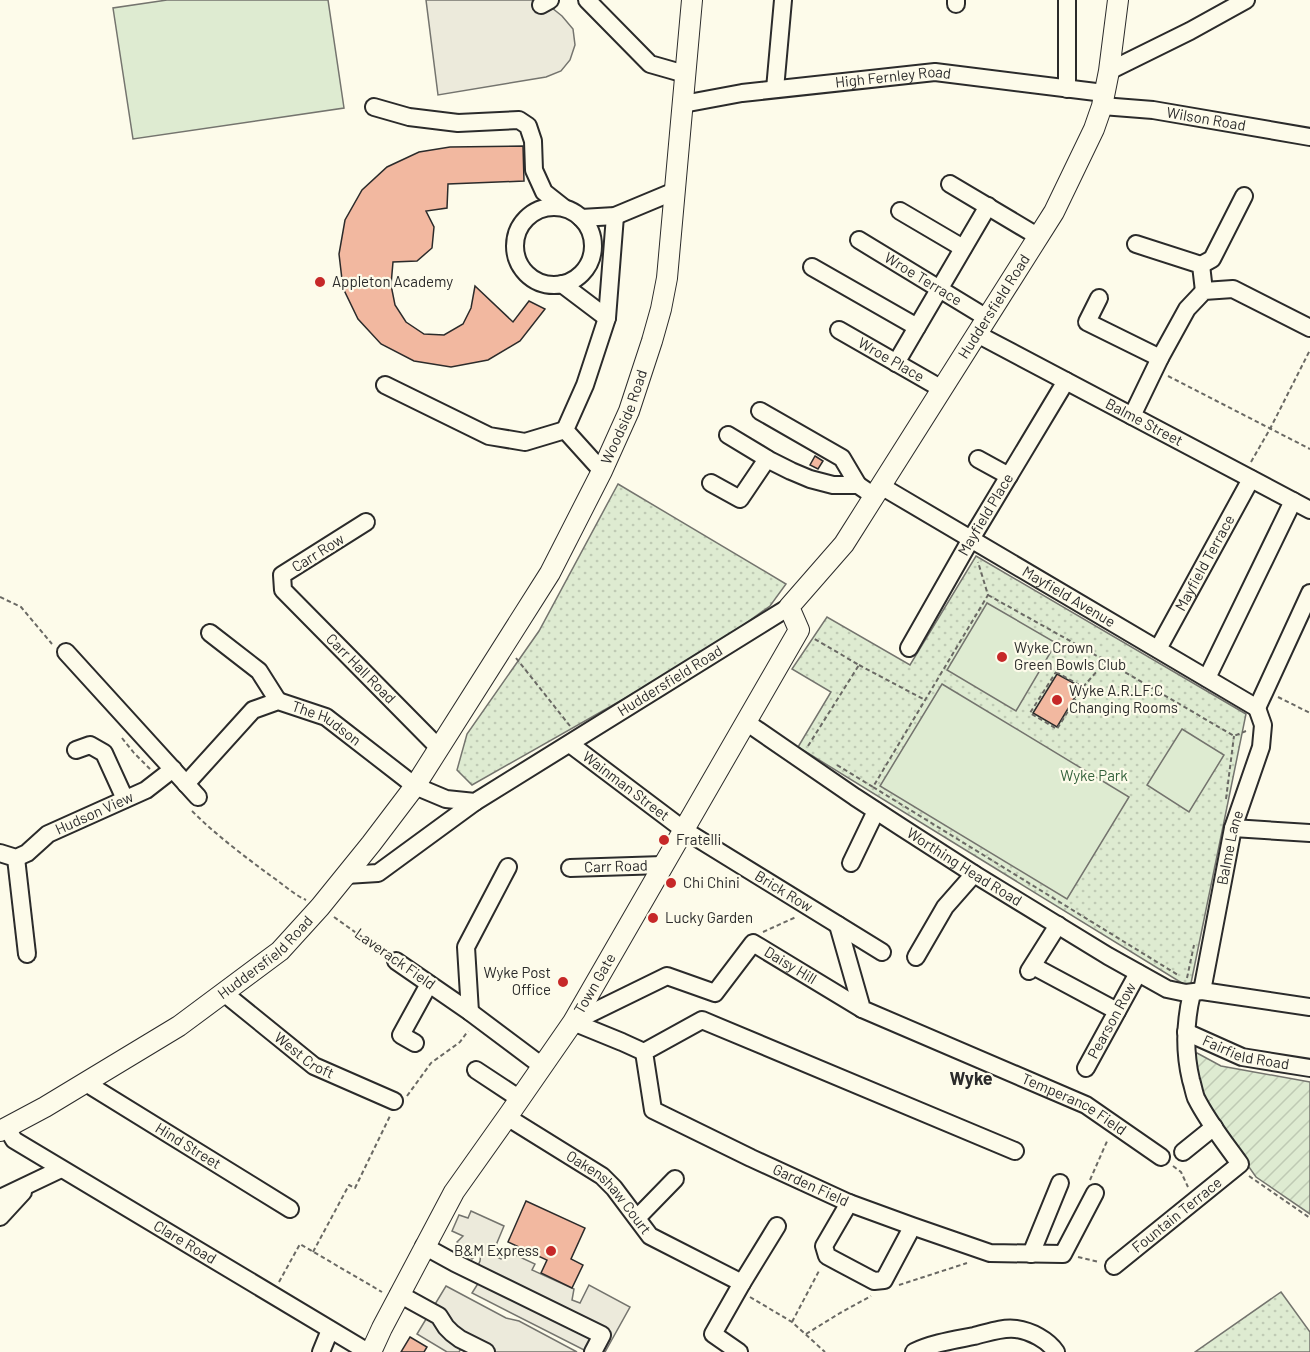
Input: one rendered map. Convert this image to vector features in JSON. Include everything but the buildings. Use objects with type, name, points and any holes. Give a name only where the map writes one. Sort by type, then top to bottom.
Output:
[{"type":"main road","name":"Woodside Road","points":[[415,786],[550,573],[602,471],[629,411],[652,341],[667,278],[692,0]]},
{"type":"main road","name":"Huddersfield Road","points":[[789,607],[844,544],[871,489],[942,389],[1039,237],[1066,190],[1094,129],[1109,71],[1118,0]]},
{"type":"main road","points":[[789,607],[799,630]]},
{"type":"main road","name":"Town Gate","points":[[369,1352],[454,1191],[573,1022],[799,630]]},
{"type":"main road","name":"Huddersfield Road","points":[[3,1130],[179,1026],[280,951],[320,907],[415,786]]},
{"type":"street","points":[[587,0],[650,64],[685,74]]},
{"type":"street","points":[[776,89],[783,0]]},
{"type":"street","points":[[1067,89],[1068,0]]},
{"type":"street","points":[[1109,71],[1190,31],[1245,0]]},
{"type":"street","name":"High Fernley Road","points":[[683,104],[742,93],[935,72],[1067,89],[1102,99]]},
{"type":"street","name":"Wilson Road","points":[[1102,99],[1153,110],[1310,136]]},
{"type":"street","points":[[374,107],[409,117],[458,123],[519,120],[528,126],[533,141],[534,170],[544,192],[581,218],[590,231],[593,243],[592,255],[587,267],[579,276],[568,283],[554,285],[541,283],[529,277],[520,267],[515,255],[514,241],[518,228],[526,217],[550,206],[563,207]]},
{"type":"street","points":[[950,184],[1039,237]]},
{"type":"street","points":[[581,218],[615,216],[675,191]]},
{"type":"street","points":[[1136,244],[1201,265],[1212,259],[1244,196]]},
{"type":"street","points":[[896,363],[988,206]]},
{"type":"street","points":[[900,211],[963,248]]},
{"type":"street","points":[[386,385],[489,436],[525,442],[565,430],[585,385],[607,318],[615,216]]},
{"type":"street","name":"Wroe Terrace","points":[[859,240],[939,289],[982,326]]},
{"type":"street","points":[[1201,265],[1204,291]]},
{"type":"street","points":[[812,267],[917,327]]},
{"type":"street","points":[[562,284],[607,318]]},
{"type":"street","points":[[1132,416],[1187,309],[1204,291],[1233,289],[1310,328]]},
{"type":"street","points":[[1098,298],[1087,322],[1157,364]]},
{"type":"street","name":"Balme Street","points":[[982,326],[1066,381],[1310,510]]},
{"type":"street","name":"Wroe Place","points":[[840,330],[942,389]]},
{"type":"street","name":"Mayfield Place","points":[[909,648],[1066,381]]},
{"type":"street","points":[[760,411],[842,458],[871,489]]},
{"type":"street","points":[[565,430],[602,471]]},
{"type":"street","points":[[728,435],[791,471],[833,485],[871,489]]},
{"type":"street","points":[[711,483],[740,499],[767,459]]},
{"type":"street","points":[[978,459],[1009,476]]},
{"type":"street","name":"Mayfield Terrace","points":[[1158,649],[1247,477]]},
{"type":"street","name":"Mayfield Avenue","points":[[871,489],[971,540],[1257,708]]},
{"type":"street","points":[[1207,678],[1293,501]]},
{"type":"street","name":"Carr Row","points":[[282,590],[282,575],[366,522]]},
{"type":"street","name":"Carr Hall Road","points":[[282,590],[439,748]]},
{"type":"street","points":[[1257,708],[1310,593]]},
{"type":"street","name":"Huddersfield Road","points":[[346,875],[378,873],[475,802],[789,607]]},
{"type":"street","points":[[210,633],[259,671],[278,701]]},
{"type":"street","points":[[66,652],[198,797]]},
{"type":"street","name":"The Hudson","points":[[186,784],[253,710],[278,701],[326,717],[415,786]]},
{"type":"street","name":"Balme Lane","points":[[1197,992],[1233,828],[1261,747],[1263,725],[1257,708]]},
{"type":"street","name":"Worthing Head Road","points":[[746,722],[876,811],[974,874],[1167,989],[1310,1007]]},
{"type":"street","name":"Wainman Street","points":[[574,741],[684,830]]},
{"type":"street","points":[[76,750],[90,745],[104,753],[125,799]]},
{"type":"street","name":"Hudson View","points":[[27,954],[8,856],[27,853],[48,834],[146,790],[173,769]]},
{"type":"street","points":[[415,786],[446,799],[475,802]]},
{"type":"street","points":[[851,863],[876,811]]},
{"type":"street","points":[[1233,828],[1310,833]]},
{"type":"street","name":"Brick Row","points":[[684,830],[882,952]]},
{"type":"street","name":"Carr Road","points":[[570,868],[663,865]]},
{"type":"street","points":[[474,1015],[466,947],[508,867]]},
{"type":"street","points":[[916,957],[945,907],[974,874]]},
{"type":"street","points":[[838,924],[862,1009]]},
{"type":"street","points":[[1058,925],[1031,968],[1117,1011]]},
{"type":"street","name":"Daisy Hill","points":[[573,1022],[667,976],[715,993],[753,943],[862,1009]]},
{"type":"street","name":"Laverack Field","points":[[396,961],[542,1066]]},
{"type":"street","name":"Pearson Row","points":[[1086,1068],[1138,973]]},
{"type":"street","points":[[415,1043],[401,1035],[429,984]]},
{"type":"street","points":[[1197,992],[1187,1011],[1186,1050],[1189,1073],[1195,1096],[1240,1164]]},
{"type":"street","name":"West Croft","points":[[224,993],[314,1066],[394,1101]]},
{"type":"street","name":"Temperance Field","points":[[862,1009],[1086,1105],[1161,1157]]},
{"type":"street","points":[[573,1022],[644,1052],[702,1020],[1015,1151]]},
{"type":"street","name":"Fairfield Road","points":[[1186,1032],[1242,1056],[1310,1068]]},
{"type":"street","name":"Garden Field","points":[[644,1052],[653,1110],[751,1158],[849,1203],[990,1253],[1063,1254]]},
{"type":"street","points":[[476,1070],[520,1099]]},
{"type":"street","name":"Hind Street","points":[[86,1083],[290,1209]]},
{"type":"street","name":"Oakenshaw Court","points":[[507,1117],[602,1176],[651,1236],[740,1286]]},
{"type":"street","points":[[1183,1152],[1214,1126]]},
{"type":"street","name":"Clare Road","points":[[3,1130],[14,1140],[61,1169],[369,1352]]},
{"type":"street","name":"Fountain Terrace","points":[[1114,1266],[1240,1164]]},
{"type":"street","points":[[0,1198],[61,1169]]},
{"type":"street","points":[[637,1218],[675,1179]]},
{"type":"street","points":[[1031,1254],[1059,1183]]},
{"type":"street","points":[[0,1216],[29,1185]]},
{"type":"street","points":[[1063,1254],[1095,1193]]},
{"type":"street","points":[[849,1203],[824,1246],[827,1256],[874,1281],[884,1280],[909,1233]]},
{"type":"street","points":[[740,1352],[713,1334],[777,1226]]},
{"type":"street","points":[[424,1246],[602,1335],[593,1352]]},
{"type":"street","points":[[398,1297],[439,1316],[452,1333],[486,1352]]},
{"type":"street","points":[[914,1352],[946,1341],[1015,1329],[1043,1339],[1056,1352]]},
{"type":"street","points":[[321,1352],[330,1330]]},
{"type":"path","points":[[1247,477],[1310,350]]},
{"type":"path","points":[[1157,364],[1270,429],[1310,449]]},
{"type":"path","points":[[971,540],[988,595],[1234,736]]},
{"type":"path","points":[[873,787],[988,595]]},
{"type":"path","points":[[799,630],[925,700]]},
{"type":"path","points":[[505,644],[574,741]]},
{"type":"path","points":[[1083,687],[1056,672],[1030,713],[1057,729],[1083,687],[1106,661]]},
{"type":"path","points":[[786,750],[808,746],[859,665]]},
{"type":"path","points":[[1265,691],[1310,713]]},
{"type":"path","points":[[1234,736],[1263,725]]},
{"type":"path","points":[[1226,799],[1234,736]]},
{"type":"path","points":[[836,764],[1186,980],[1194,946]]},
{"type":"path","name":"Laverack Field","points":[[320,907],[396,961]]},
{"type":"path","points":[[753,943],[762,933],[784,922],[816,911]]},
{"type":"path","points":[[313,1252],[349,1185],[355,1188],[389,1119],[394,1101],[405,1098],[431,1063],[460,1042],[474,1015]]},
{"type":"path","points":[[1095,1193],[1087,1185],[1114,1125]]},
{"type":"path","points":[[1161,1157],[1181,1172],[1194,1201]]},
{"type":"path","points":[[1240,1164],[1251,1178],[1310,1218]]},
{"type":"path","points":[[273,1295],[300,1244],[398,1297]]},
{"type":"path","points":[[1063,1254],[1114,1266]]},
{"type":"path","points":[[792,1322],[827,1256]]},
{"type":"path","points":[[740,1286],[792,1322],[825,1352]]},
{"type":"green space","points":[[167,0],[328,0],[344,108],[133,139],[113,8]]},
{"type":"green space","points":[[618,484],[786,584],[770,606],[666,675],[472,785],[457,770],[467,734],[539,631]]},
{"type":"green space","name":"Wyke Park","points":[[976,556],[1246,714],[1190,988],[798,747],[831,692],[792,669],[827,617],[910,665]]},
{"type":"green space","name":"Wyke Crown Green Bowls Club","points":[[987,603],[1056,643],[1016,711],[947,670]]},
{"type":"green space","points":[[942,684],[1129,797],[1067,899],[880,786]]},
{"type":"green space","points":[[1182,729],[1224,755],[1189,812],[1147,785]]},
{"type":"green space","points":[[1197,1053],[1221,1066],[1310,1082],[1310,1214],[1256,1177],[1216,1120],[1199,1090],[1194,1055]]},
{"type":"green space","points":[[1281,1292],[1310,1332],[1310,1352],[1195,1352]]},
{"type":"shaded area","points":[[426,0],[542,0],[562,16],[573,29],[575,45],[570,60],[561,71],[546,77],[438,95]]},
{"type":"shaded area","points":[[471,1211],[504,1226],[494,1250],[497,1257],[501,1259],[505,1250],[535,1264],[532,1270],[574,1289],[572,1300],[580,1303],[589,1285],[630,1307],[605,1352],[588,1352],[472,1293],[479,1282],[472,1279],[480,1261],[481,1252],[472,1259],[457,1242],[463,1236],[452,1231],[459,1215],[468,1218]]},
{"type":"shaded area","points":[[446,1286],[577,1352],[472,1352],[462,1347],[459,1352],[447,1352],[417,1334]]},
{"type":"place","name":"Appleton Academy","points":[[320,282]]},
{"type":"place","name":"Wyke Crown Green Bowls Club","points":[[1002,657]]},
{"type":"place","name":"Wyke A.R.LF.C Changing Rooms","points":[[1057,700]]},
{"type":"place","name":"Fratelli","points":[[664,840]]},
{"type":"place","name":"Chi Chini","points":[[671,883]]},
{"type":"place","name":"Lucky Garden","points":[[653,918]]},
{"type":"place","name":"Wyke Post Office","points":[[563,982]]},
{"type":"place","name":"B&M Express","points":[[551,1251]]},
{"type":"district","name":"Wyke","points":[[971,1079]]}]
